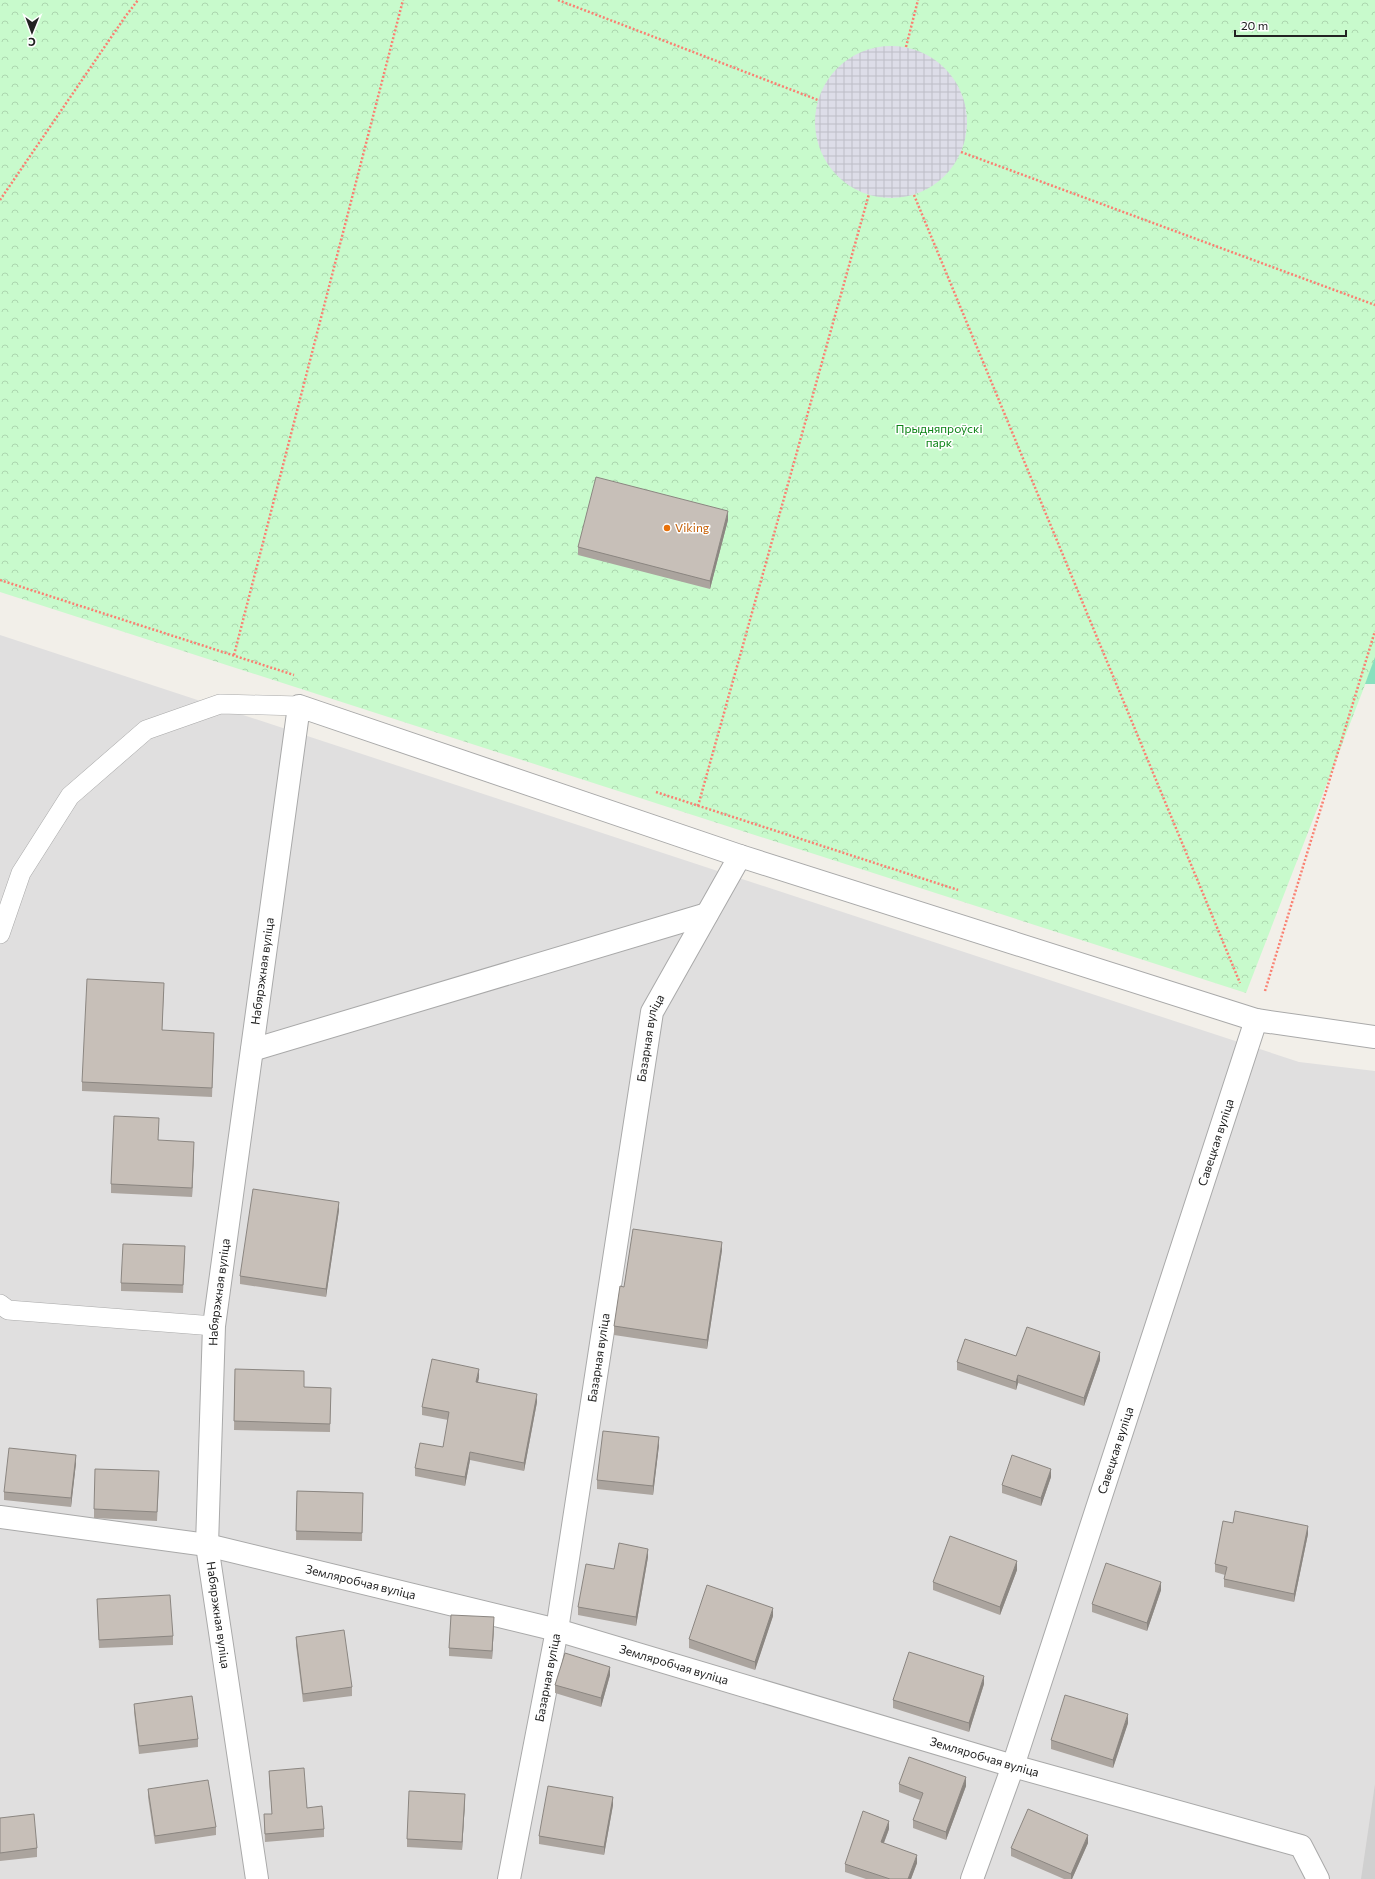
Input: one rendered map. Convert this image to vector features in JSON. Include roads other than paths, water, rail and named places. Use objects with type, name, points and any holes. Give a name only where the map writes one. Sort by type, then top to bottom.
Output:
[{"type":"street","points":[[299,706],[740,856],[1256,1020],[1375,1037]]},
{"type":"street","name":"Набярэжная вуліца","points":[[257,1879],[207,1545],[214,1326],[299,706]]},
{"type":"street","name":"Базарная вуліца","points":[[509,1879],[557,1630],[652,1012],[740,856]]},
{"type":"street","points":[[252,1050],[707,914]]},
{"type":"street","name":"Савецкая вуліца","points":[[972,1879],[1014,1766],[1256,1020]]},
{"type":"street","name":"Земляробчая вуліца","points":[[0,1517],[207,1545],[557,1630],[1014,1766],[1301,1846],[1318,1879]]},
{"type":"lane","points":[[0,934],[21,873],[70,796],[146,730],[220,704],[299,706]]},
{"type":"lane","points":[[0,1304],[8,1310],[214,1326]]},
{"type":"place","name":"Viking","points":[[667,528]]},
{"type":"park label","name":"Прыдняпроўскі парк","points":[[939,436]]}]
